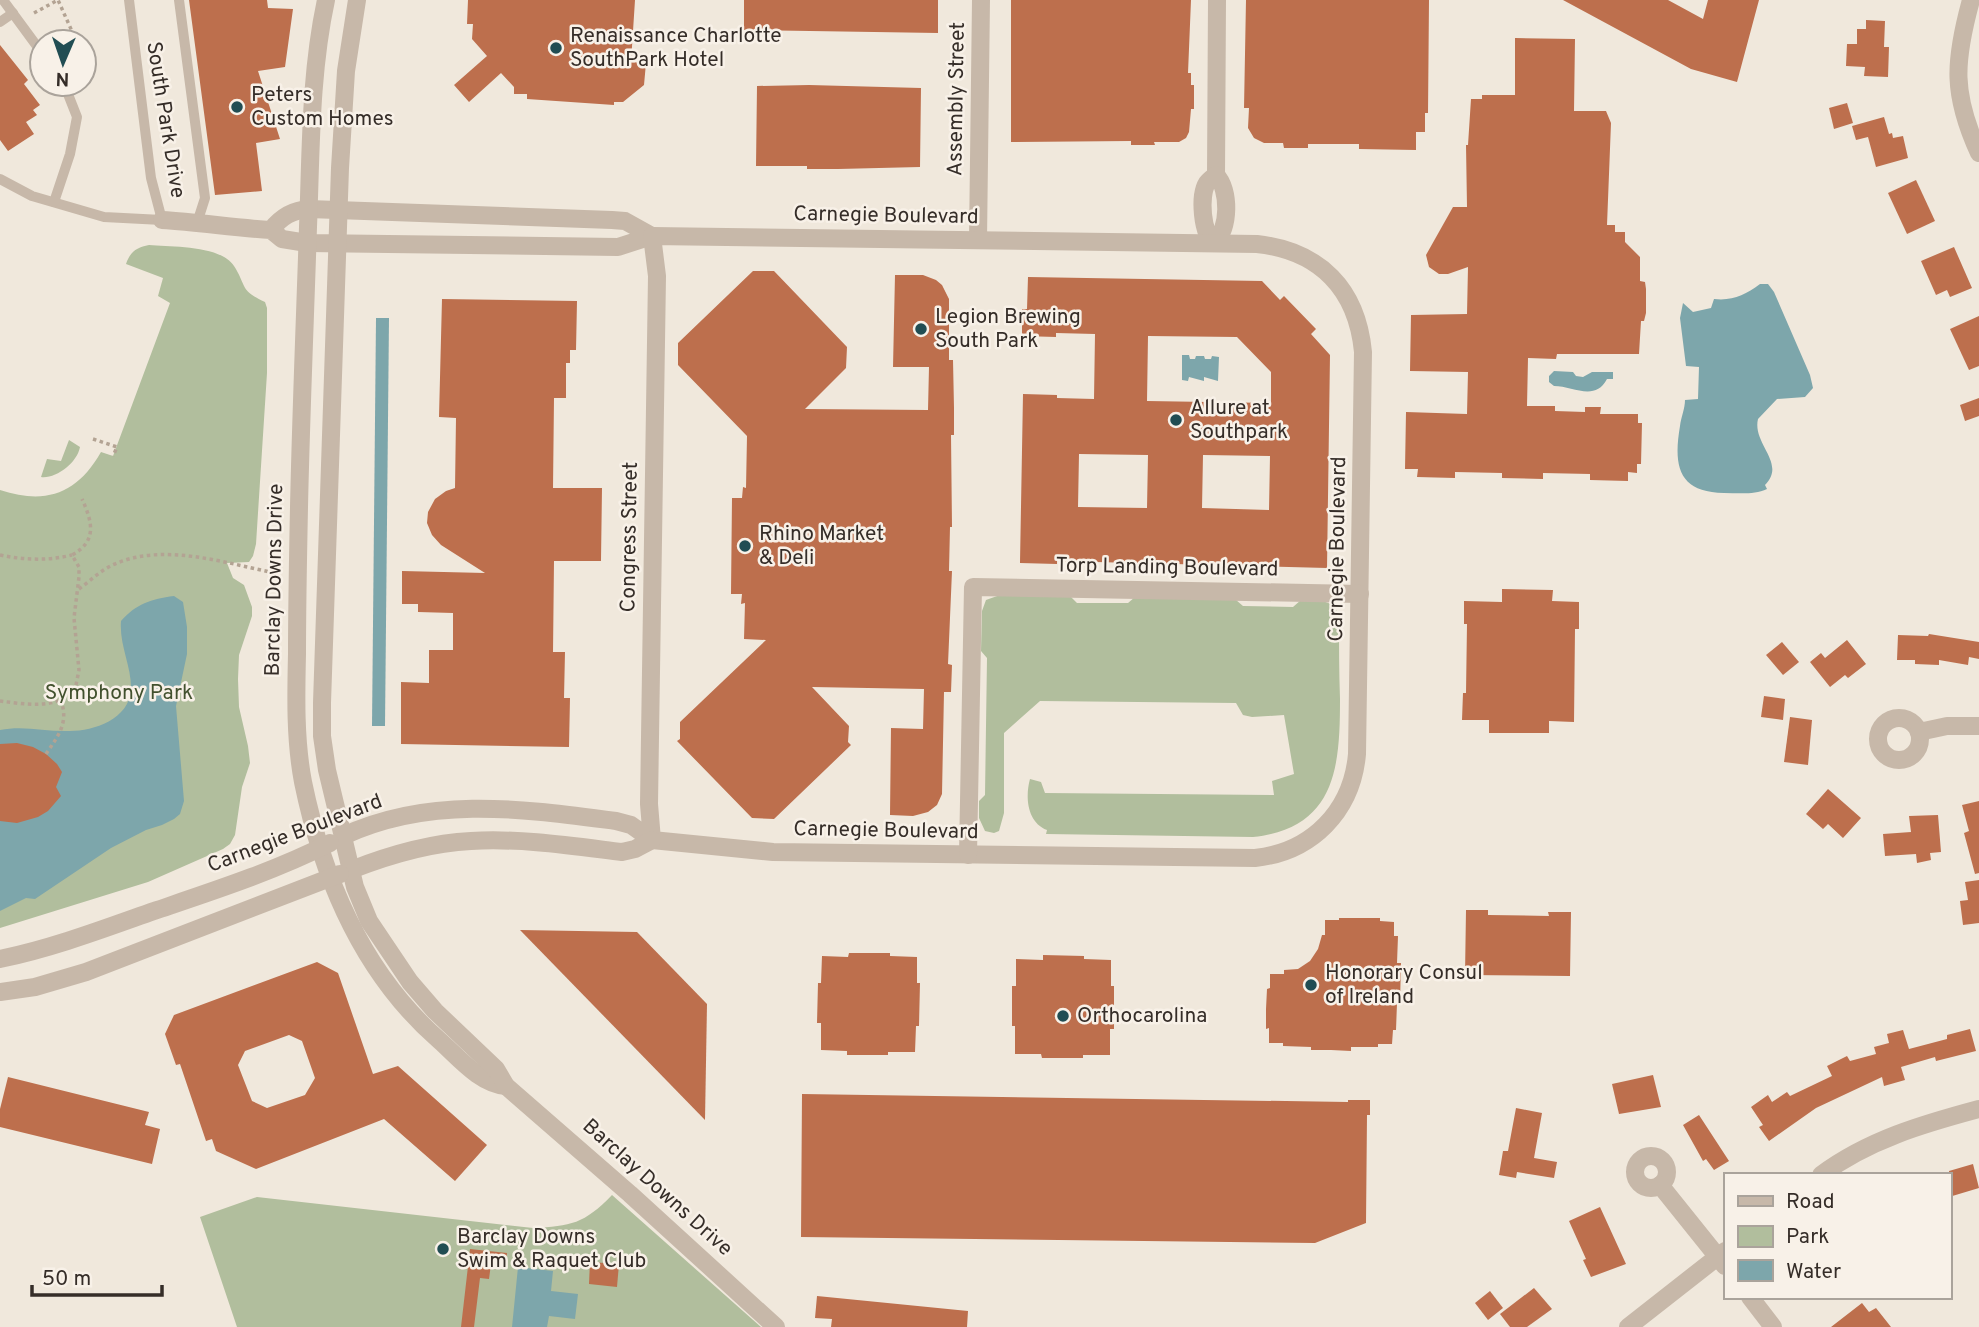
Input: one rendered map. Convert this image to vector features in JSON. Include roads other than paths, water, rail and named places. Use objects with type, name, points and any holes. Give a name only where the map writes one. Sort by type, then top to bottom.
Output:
[{"type":"street","name":"Barclay Downs Drive","points":[[326,0],[319,34],[313,93],[300,458],[296,703],[302,778],[330,878],[359,941],[401,1000],[433,1035],[480,1076],[492,1083],[506,1086]]},
{"type":"street","name":"Barclay Downs Drive","points":[[357,0],[343,101],[322,722],[325,759],[357,891],[369,921],[398,967],[435,1011],[496,1069],[506,1086],[622,1186],[776,1327]]},
{"type":"street","name":"Assembly Street","points":[[978,240],[981,0]]},
{"type":"street","points":[[1214,243],[1223,233],[1225,204],[1224,186],[1216,176],[1217,0]]},
{"type":"street","points":[[1971,0],[1961,39],[1959,89],[1962,112],[1979,153]]},
{"type":"street","name":"Carnegie Boulevard","points":[[271,230],[285,216],[309,209],[618,220],[652,236]]},
{"type":"street","name":"Carnegie Boulevard","points":[[0,959],[37,951],[193,898],[296,859],[342,836],[422,812],[476,807],[555,813],[631,825],[652,840],[773,852],[1255,858],[1277,855],[1303,844],[1321,831],[1348,794],[1355,773],[1358,740],[1363,352],[1356,316],[1348,299],[1333,278],[1301,256],[1273,246],[1214,243],[978,240],[652,236],[618,247],[337,244],[282,239],[271,230],[162,220]]},
{"type":"street","name":"Congress Street","points":[[652,236],[657,276],[649,804],[652,840]]},
{"type":"street","name":"Torp Landing Boulevard","points":[[968,855],[973,587],[1360,594]]},
{"type":"street","points":[[1919,732],[1947,726],[1979,726]]},
{"type":"street","name":"Carnegie Boulevard","points":[[0,992],[43,985],[86,972],[351,870],[405,852],[458,842],[523,842],[622,852],[652,840]]},
{"type":"street","points":[[1824,1173],[1878,1141],[1979,1108]]},
{"type":"street","points":[[1628,1327],[1723,1258],[1660,1185]]},
{"type":"street","points":[[1752,1299],[1773,1327]]},
{"type":"lane","points":[[3,0],[28,34]]},
{"type":"lane","name":"South Park Drive","points":[[0,179],[32,195],[104,217],[162,220],[151,178],[129,0]]},
{"type":"lane","points":[[179,0],[205,198],[197,223]]},
{"type":"lane","points":[[0,22],[13,13]]},
{"type":"lane","points":[[54,202],[70,154],[77,117],[70,98]]},
{"type":"water","points":[[1760,284],[1768,284],[1774,292],[1810,375],[1813,388],[1805,397],[1777,399],[1758,419],[1757,428],[1771,461],[1771,477],[1765,485],[1767,489],[1746,493],[1709,492],[1688,482],[1679,465],[1678,441],[1685,400],[1698,399],[1699,367],[1686,366],[1680,318],[1683,303],[1693,312],[1711,308],[1714,299],[1738,296]]},
{"type":"water","points":[[376,318],[389,318],[385,726],[372,726]]},
{"type":"water","points":[[1182,355],[1189,355],[1190,359],[1195,359],[1196,356],[1204,356],[1205,359],[1219,357],[1218,381],[1204,377],[1204,381],[1189,377],[1188,381],[1182,380]]},
{"type":"water","points":[[1554,371],[1573,372],[1576,376],[1583,377],[1592,372],[1613,372],[1613,379],[1607,379],[1596,390],[1583,391],[1554,386],[1549,382],[1549,376]]},
{"type":"water","points":[[174,596],[183,602],[187,627],[187,654],[176,706],[184,801],[180,814],[111,848],[35,899],[26,898],[0,911],[0,730],[89,729],[117,716],[129,700],[131,690],[121,621],[144,603]]},
{"type":"water","points":[[518,1267],[553,1271],[551,1291],[578,1294],[575,1319],[549,1316],[547,1327],[512,1327]]},
{"type":"place","name":"Renaissance Charlotte SouthPark Hotel","points":[[556,48]]},
{"type":"place","name":"Peters Custom Homes","points":[[237,107]]},
{"type":"place","name":"Legion Brewing South Park","points":[[921,329]]},
{"type":"place","name":"Allure at Southpark","points":[[1176,420]]},
{"type":"place","name":"Rhino Market & Deli","points":[[745,546]]},
{"type":"place","name":"Honorary Consul of Ireland","points":[[1311,985]]},
{"type":"place","name":"Orthocarolina","points":[[1063,1016]]},
{"type":"place","name":"Barclay Downs Swim & Raquet Club","points":[[443,1249]]},
{"type":"park label","name":"Symphony Park","points":[[119,693]]}]
